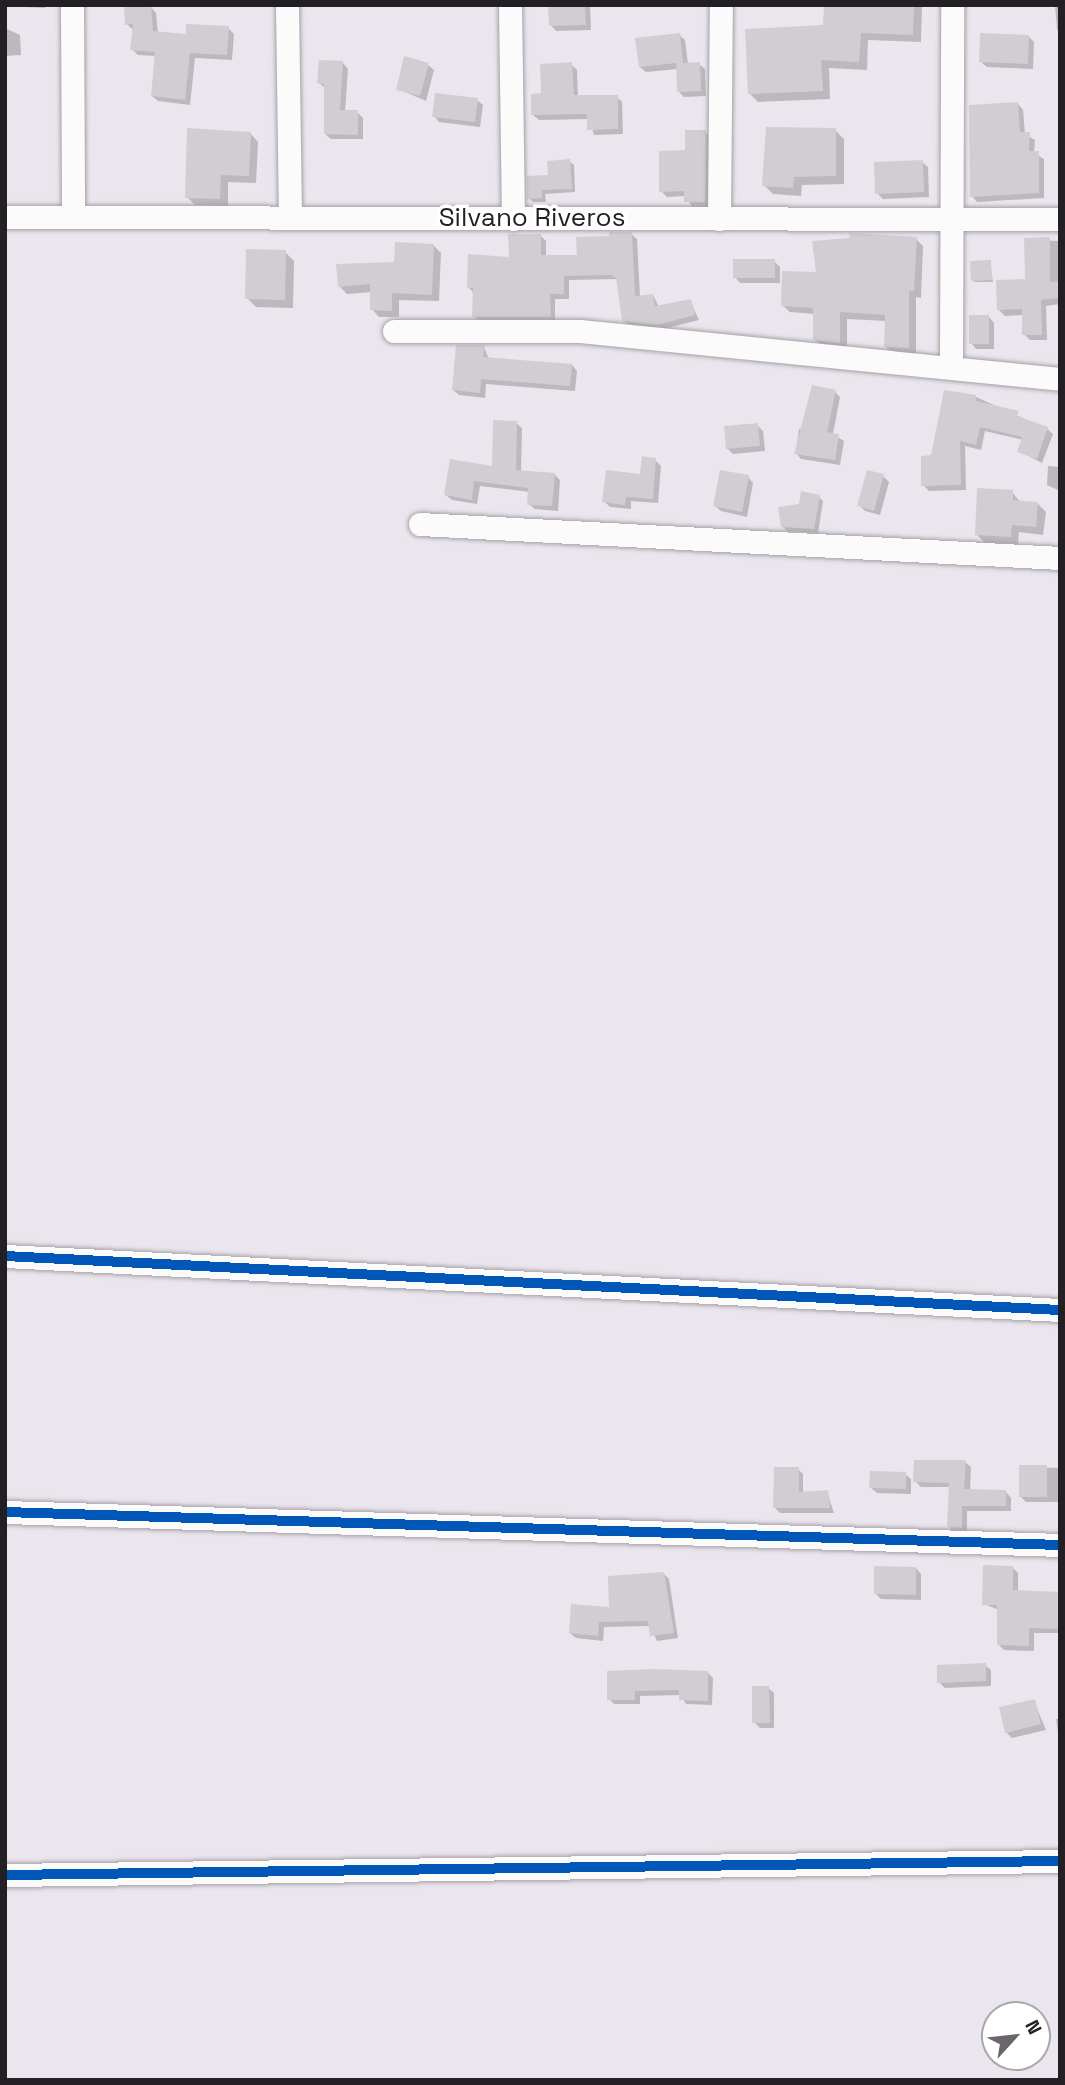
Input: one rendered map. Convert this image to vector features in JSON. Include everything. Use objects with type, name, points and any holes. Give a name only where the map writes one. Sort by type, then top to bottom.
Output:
[{"type":"street","points":[[72,5],[73,215]]},
{"type":"street","points":[[287,5],[290,216]]},
{"type":"street","points":[[510,5],[513,219]]},
{"type":"street","points":[[719,219],[721,5]]},
{"type":"street","points":[[951,366],[952,5]]},
{"type":"street","name":"Silvano Riveros","points":[[5,217],[73,215],[513,219],[1060,219]]},
{"type":"street","points":[[394,331],[580,331],[1060,379]]},
{"type":"street","points":[[420,524],[1060,558]]},
{"type":"street","points":[[5,1256],[1060,1310]]},
{"type":"street","points":[[5,1512],[1060,1545]]},
{"type":"street","points":[[5,1875],[1060,1861]]},
{"type":"building","points":[[151,5],[153,31],[186,34],[186,24],[229,26],[227,55],[190,53],[185,100],[151,96],[155,52],[130,50],[133,24],[125,25],[124,7]]},
{"type":"building","points":[[548,5],[585,5],[586,25],[549,26]]},
{"type":"building","points":[[824,5],[914,5],[913,35],[861,33],[859,62],[821,60],[823,91],[748,94],[745,29],[823,25]]},
{"type":"building","points":[[680,33],[683,63],[700,62],[701,91],[677,92],[676,63],[639,67],[635,38]]},
{"type":"building","points":[[980,33],[1029,35],[1028,64],[979,62]]},
{"type":"building","points":[[404,56],[429,63],[420,96],[396,90]]},
{"type":"building","points":[[319,60],[343,61],[340,110],[358,110],[358,135],[324,134],[324,84],[317,83]]},
{"type":"building","points":[[572,62],[574,95],[618,95],[618,129],[587,130],[587,114],[531,115],[531,94],[541,93],[540,64]]},
{"type":"building","points":[[435,93],[478,98],[475,122],[432,117]]},
{"type":"building","points":[[1018,102],[1020,132],[1030,132],[1029,151],[1039,151],[1039,193],[970,197],[969,105]]},
{"type":"building","points":[[766,127],[836,128],[836,176],[794,177],[793,188],[762,186]]},
{"type":"building","points":[[187,128],[251,132],[249,176],[221,175],[220,199],[185,198]]},
{"type":"building","points":[[685,130],[706,130],[705,202],[684,202],[684,191],[659,192],[659,151],[685,150]]},
{"type":"building","points":[[570,159],[572,189],[542,190],[542,198],[527,199],[527,176],[548,175],[547,161]]},
{"type":"building","points":[[923,160],[924,192],[875,194],[874,162]]},
{"type":"building","points":[[609,232],[632,232],[635,296],[653,294],[655,306],[691,299],[695,315],[657,325],[622,321],[616,278],[611,275],[564,276],[564,294],[550,294],[551,317],[472,317],[473,288],[467,288],[468,254],[509,257],[508,234],[541,234],[541,255],[577,255],[576,237],[609,236]]},
{"type":"building","points":[[850,233],[917,237],[914,291],[909,291],[909,348],[884,347],[885,315],[840,312],[840,343],[813,340],[813,308],[781,306],[782,271],[816,272],[812,241],[849,238]]},
{"type":"building","points":[[1050,237],[1050,282],[1060,281],[1060,298],[1041,300],[1042,335],[1022,335],[1022,309],[997,310],[996,280],[1025,279],[1024,238]]},
{"type":"building","points":[[395,242],[434,244],[432,295],[392,293],[392,311],[370,310],[370,284],[338,287],[336,264],[394,262]]},
{"type":"building","points":[[246,249],[286,250],[285,300],[245,299]]},
{"type":"building","points":[[733,259],[775,259],[775,278],[733,278]]},
{"type":"building","points":[[991,260],[992,280],[971,281],[970,261]]},
{"type":"building","points":[[969,315],[989,315],[989,344],[969,344]]},
{"type":"building","points":[[456,345],[485,345],[483,357],[572,364],[570,386],[481,379],[480,393],[452,390]]},
{"type":"building","points":[[812,385],[836,390],[827,432],[839,434],[835,460],[794,454]]},
{"type":"building","points":[[944,390],[976,395],[976,401],[1019,411],[1017,416],[1048,427],[1037,459],[1017,452],[1022,437],[980,427],[976,445],[960,441],[961,485],[921,486],[921,456],[931,455]]},
{"type":"building","points":[[493,420],[517,421],[516,470],[555,473],[552,506],[527,505],[528,488],[474,481],[472,500],[444,495],[450,459],[492,466]]},
{"type":"building","points":[[758,423],[760,446],[726,449],[724,426]]},
{"type":"building","points":[[642,456],[656,458],[653,499],[626,497],[625,505],[602,502],[606,470],[640,474]]},
{"type":"building","points":[[720,470],[749,475],[742,512],[713,506]]},
{"type":"building","points":[[867,470],[884,474],[874,511],[857,506]]},
{"type":"building","points":[[977,488],[1013,490],[1013,500],[1038,502],[1036,527],[1012,525],[1011,537],[975,535]]},
{"type":"building","points":[[801,491],[820,495],[814,529],[781,527],[778,507],[799,504]]},
{"type":"building","points":[[914,1460],[966,1460],[964,1489],[1006,1490],[1006,1506],[962,1506],[962,1528],[947,1527],[949,1483],[913,1482]]},
{"type":"building","points":[[1019,1465],[1047,1465],[1047,1497],[1019,1497]]},
{"type":"building","points":[[774,1467],[799,1467],[799,1492],[828,1490],[830,1508],[773,1508]]},
{"type":"building","points":[[870,1471],[906,1472],[906,1489],[869,1488]]},
{"type":"building","points":[[983,1565],[1013,1566],[1013,1590],[1060,1592],[1060,1629],[1029,1628],[1029,1646],[997,1645],[997,1605],[982,1605]]},
{"type":"building","points":[[874,1566],[916,1567],[916,1595],[874,1594]]},
{"type":"building","points":[[664,1572],[674,1633],[650,1636],[648,1621],[599,1622],[598,1636],[569,1633],[571,1604],[609,1607],[608,1576]]},
{"type":"building","points":[[986,1663],[986,1681],[937,1683],[937,1665]]},
{"type":"building","points":[[607,1671],[708,1671],[708,1701],[679,1700],[679,1690],[635,1691],[635,1700],[607,1700]]},
{"type":"building","points":[[752,1686],[769,1686],[770,1723],[752,1723]]},
{"type":"building","points":[[1035,1699],[1041,1724],[1005,1733],[999,1707]]},
{"type":"cycle path","points":[[5,1256],[1060,1310]]},
{"type":"cycle path","points":[[5,1512],[1060,1545]]},
{"type":"cycle path","points":[[5,1875],[1060,1861]]}]
